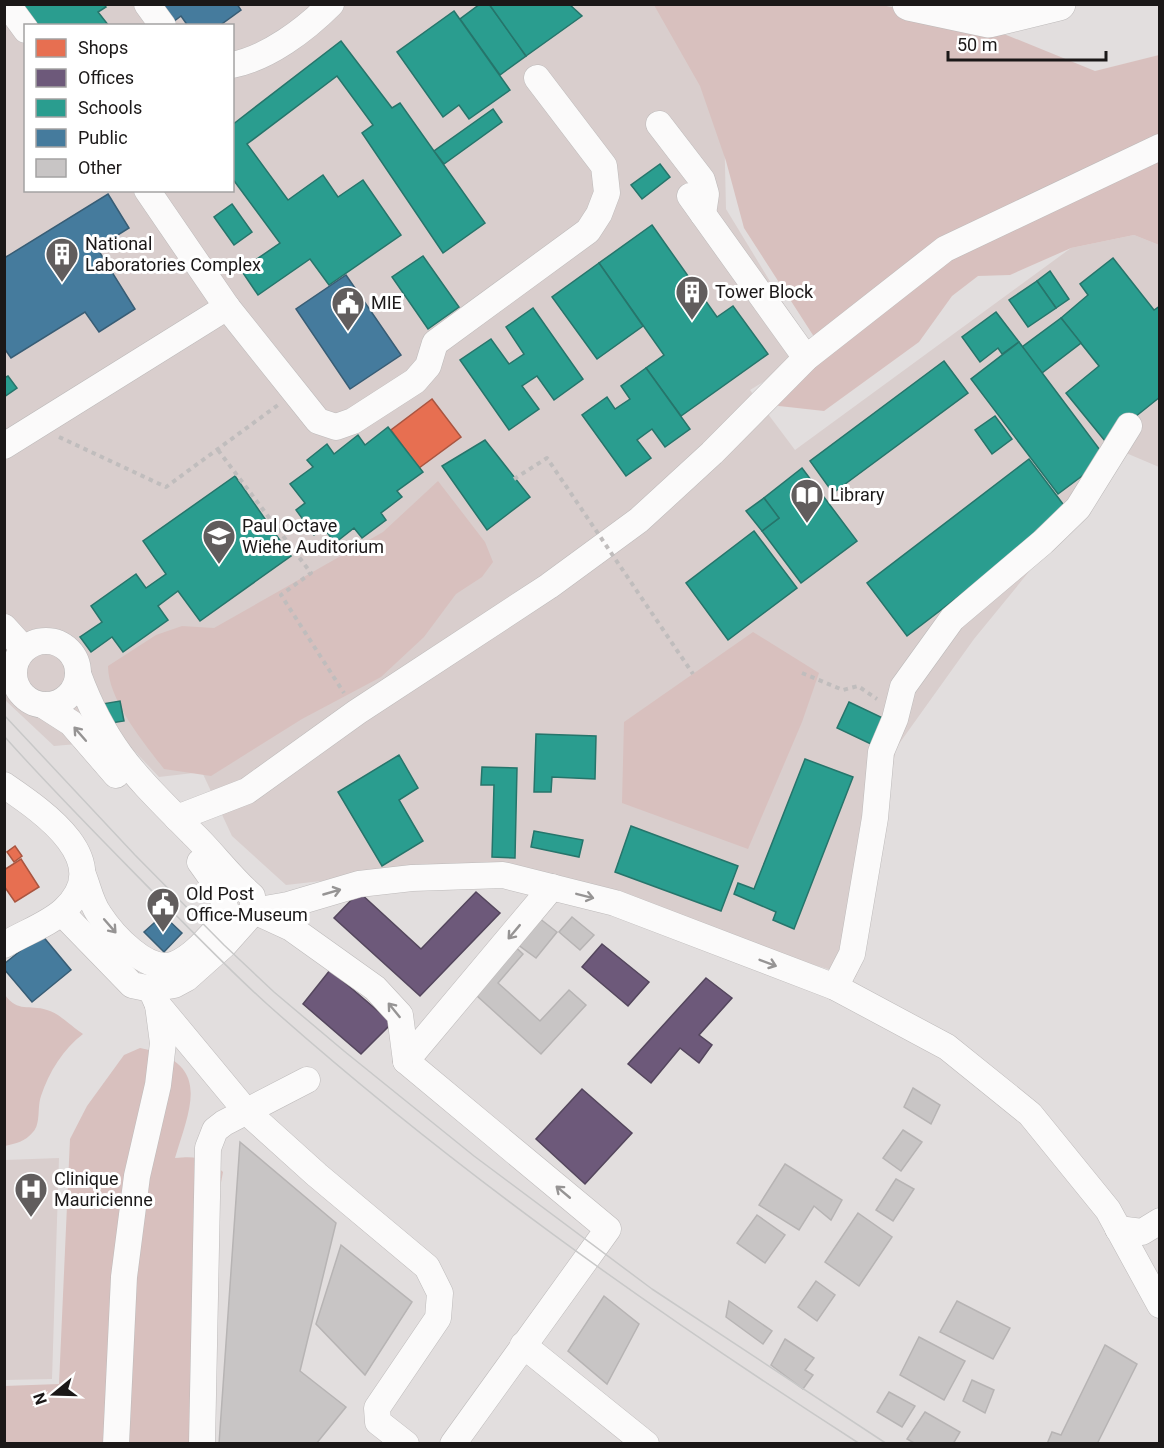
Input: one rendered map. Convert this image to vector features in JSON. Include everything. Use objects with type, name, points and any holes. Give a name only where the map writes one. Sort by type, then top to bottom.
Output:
[{"type":"highway","points":[[909,4],[989,21],[1059,4]]},
{"type":"street","points":[[7,4],[24,27]]},
{"type":"street","points":[[147,4],[162,24]]},
{"type":"street","points":[[234,64],[247,62],[275,48],[331,4]]},
{"type":"street","points":[[148,192],[228,307],[318,421],[336,427],[353,421],[415,381],[428,366],[435,343],[588,231],[599,214],[607,193],[604,166],[537,78]]},
{"type":"street","points":[[665,132],[699,197],[806,358]]},
{"type":"street","points":[[177,818],[247,791],[357,712],[549,586],[639,520],[712,453],[806,358],[945,249],[1160,147]]},
{"type":"street","points":[[7,439],[36,427],[228,307]]},
{"type":"street","points":[[835,987],[852,954],[875,818],[881,753],[895,719],[903,687],[952,619],[1043,542],[1078,508],[1129,426]]},
{"type":"street","points":[[4,627],[24,650]]},
{"type":"street","points":[[4,785],[48,815],[81,860],[83,875],[98,912],[125,944],[146,962],[155,965],[176,964],[227,918],[226,903],[198,860],[144,807],[71,723],[43,705],[28,700],[15,683],[15,662],[24,650],[39,641],[61,644],[76,659],[78,674],[92,712],[117,753],[141,784],[252,896],[254,910]]},
{"type":"street","points":[[43,705],[58,703],[68,698],[74,690],[78,674]]},
{"type":"street","points":[[141,784],[175,799],[191,802],[221,802]]},
{"type":"street","points":[[4,945],[62,913],[78,893],[83,875]]},
{"type":"street","points":[[154,997],[187,978],[237,932],[254,910],[288,905],[359,884],[412,878],[503,875],[615,903],[835,987],[947,1047],[1030,1114],[1108,1210],[1160,1305]]},
{"type":"street","points":[[406,1061],[552,887]]},
{"type":"street","points":[[254,910],[291,928],[375,988],[400,1015],[406,1061],[608,1229],[453,1443]]},
{"type":"street","points":[[62,913],[132,985],[154,997],[246,1111],[317,1175],[427,1267],[440,1293],[438,1318],[377,1408],[378,1422],[406,1443]]},
{"type":"street","points":[[116,1443],[124,1277],[137,1176],[158,1085],[163,1043],[154,997]]},
{"type":"street","points":[[202,1443],[208,1148],[215,1130],[246,1111],[308,1080]]},
{"type":"street","points":[[1118,1229],[1142,1232],[1160,1221]]},
{"type":"street","points":[[523,1345],[613,1431],[646,1443]]},
{"type":"path","points":[[36,427],[166,487],[296,392]]},
{"type":"path","points":[[218,450],[312,573],[281,595],[357,712]]},
{"type":"path","points":[[514,479],[547,458],[693,674]]},
{"type":"path","points":[[802,673],[843,690],[858,686],[883,703],[895,719]]},
{"type":"shaded area","points":[[4,5],[673,5],[723,81],[726,209],[813,352],[750,390],[795,450],[1071,248],[1134,235],[1159,245],[1159,467],[1126,453],[974,639],[896,748],[856,977],[793,959],[618,894],[374,875],[286,885],[232,836],[202,772],[159,777],[124,740],[54,746],[5,700]]},
{"type":"shaded area","points":[[654,5],[881,5],[977,23],[1095,71],[1159,55],[1159,245],[1134,235],[1071,248],[1010,275],[978,276],[952,296],[919,342],[824,411],[779,406],[764,396],[820,346],[744,228],[726,161],[700,86]]},
{"type":"shaded area","points":[[438,481],[485,542],[493,562],[482,577],[456,594],[424,637],[381,677],[302,719],[211,776],[164,769],[120,707],[114,693],[108,666],[156,635],[182,626],[214,628],[383,532]]},
{"type":"shaded area","points":[[753,632],[819,673],[802,722],[748,849],[622,803],[624,722]]},
{"type":"shaded area","points":[[5,995],[19,1006],[41,1008],[52,1012],[83,1034],[63,1054],[48,1078],[40,1100],[35,1129],[24,1140],[5,1146]]},
{"type":"shaded area","points":[[140,1048],[163,1055],[178,1064],[187,1075],[190,1104],[175,1158],[201,1159],[212,1163],[223,1172],[209,1246],[206,1443],[5,1443],[4,1386],[59,1384],[70,1139],[87,1106],[124,1055]]},
{"type":"shaded area","name":"Clinique Mauricienne","points":[[59,1158],[52,1379],[5,1380],[5,1160]]},
{"type":"building: Shops","points":[[432,399],[461,437],[419,468],[391,430]]},
{"type":"building: Shops","points":[[15,846],[22,856],[14,862],[7,852]]},
{"type":"building: Shops","points":[[21,859],[39,887],[15,902],[4,886],[4,870]]},
{"type":"building: Offices","points":[[359,892],[421,949],[476,892],[500,913],[420,996],[334,918]]},
{"type":"building: Offices","points":[[602,944],[649,982],[628,1006],[582,967]]},
{"type":"building: Offices","points":[[330,970],[392,1023],[361,1054],[303,1004]]},
{"type":"building: Offices","points":[[706,978],[732,998],[699,1035],[712,1045],[699,1063],[680,1048],[651,1083],[628,1064]]},
{"type":"building: Offices","points":[[582,1089],[632,1133],[585,1184],[536,1139]]},
{"type":"building: Schools","points":[[13,4],[104,4],[106,7],[98,12],[107,24],[28,24]]},
{"type":"building: Schools","points":[[480,4],[489,4],[526,56],[500,75],[460,19]]},
{"type":"building: Schools","points":[[489,4],[569,4],[582,16],[526,56]]},
{"type":"building: Schools","points":[[454,11],[510,90],[469,119],[459,105],[443,117],[397,52]]},
{"type":"building: Schools","name":"MIE","points":[[341,41],[392,108],[400,103],[485,223],[443,253],[362,133],[373,125],[337,76],[247,144],[288,200],[323,175],[338,197],[363,180],[401,235],[329,285],[310,259],[258,295],[241,270],[280,243],[234,181],[234,123]]},
{"type":"building: Schools","points":[[493,109],[502,122],[444,164],[434,151]]},
{"type":"building: Schools","points":[[660,164],[670,177],[642,199],[631,185]]},
{"type":"building: Schools","points":[[232,204],[252,232],[234,245],[214,217]]},
{"type":"building: Schools","name":"Tower Block","points":[[652,225],[717,317],[733,306],[768,354],[681,416],[646,368],[664,355],[599,263]]},
{"type":"building: Schools","points":[[423,256],[459,307],[428,329],[392,277]]},
{"type":"building: Schools","points":[[1113,258],[1154,310],[1160,306],[1160,397],[1105,441],[1066,393],[1099,366],[1061,318],[1088,295],[1080,284]]},
{"type":"building: Schools","points":[[599,263],[643,326],[597,359],[552,297]]},
{"type":"building: Schools","points":[[1050,271],[1069,299],[1056,308],[1037,281]]},
{"type":"building: Schools","points":[[1037,281],[1056,308],[1028,327],[1009,300]]},
{"type":"building: Schools","points":[[533,308],[583,379],[554,400],[537,376],[522,386],[539,409],[509,430],[460,360],[491,339],[509,364],[524,354],[506,327]]},
{"type":"building: Schools","points":[[996,312],[1019,342],[1002,354],[998,348],[980,362],[962,337]]},
{"type":"building: Schools","points":[[1061,318],[1081,343],[1042,373],[1022,347]]},
{"type":"building: Schools","points":[[1019,342],[1106,458],[1058,494],[971,379]]},
{"type":"building: Schools","points":[[944,361],[968,393],[833,493],[810,461]]},
{"type":"building: Schools","points":[[646,368],[690,429],[665,447],[652,429],[637,440],[651,458],[626,476],[582,415],[607,397],[615,409],[630,399],[621,386]]},
{"type":"building: Schools","points":[[8,376],[17,388],[4,397],[4,378]]},
{"type":"building: Schools","points":[[995,416],[1012,439],[992,454],[975,430]]},
{"type":"building: Schools","points":[[388,427],[423,472],[397,491],[402,497],[381,513],[386,520],[362,538],[354,528],[335,543],[323,527],[314,535],[296,510],[305,503],[290,484],[313,467],[307,460],[327,444],[334,454],[358,435],[365,445]]},
{"type":"building: Schools","points":[[485,440],[530,497],[487,530],[442,466]]},
{"type":"building: Schools","points":[[1029,459],[1069,512],[907,636],[867,583]]},
{"type":"building: Schools","name":"Library","points":[[802,468],[857,541],[801,583],[762,531],[779,518],[764,498]]},
{"type":"building: Schools","name":"Paul Octave Wiehe Auditorium","points":[[235,476],[291,556],[200,621],[178,591],[158,606],[168,620],[123,652],[112,637],[91,652],[80,637],[102,622],[91,606],[136,574],[146,588],[166,574],[143,541]]},
{"type":"building: Schools","points":[[764,498],[779,518],[762,531],[746,511]]},
{"type":"building: Schools","points":[[754,531],[797,588],[728,640],[686,583]]},
{"type":"building: Schools","points":[[120,701],[124,721],[105,724],[102,704]]},
{"type":"building: Schools","points":[[849,702],[885,719],[873,745],[837,728]]},
{"type":"building: Schools","points":[[536,734],[596,736],[595,779],[552,777],[551,792],[534,792]]},
{"type":"building: Schools","points":[[399,755],[418,788],[399,800],[423,841],[382,866],[338,792]]},
{"type":"building: Schools","points":[[805,759],[853,777],[794,929],[773,920],[776,912],[734,894],[738,883],[754,889]]},
{"type":"building: Schools","points":[[482,767],[517,768],[515,858],[492,857],[494,785],[481,785]]},
{"type":"building: Schools","points":[[631,826],[738,866],[721,911],[615,872]]},
{"type":"building: Schools","points":[[534,831],[583,840],[579,857],[531,847]]},
{"type":"building: Public","points":[[154,4],[237,4],[241,10],[222,24],[187,24],[181,16],[168,24]]},
{"type":"building: Public","name":"National Laboratories Complex","points":[[108,194],[129,228],[97,248],[135,309],[99,332],[85,312],[11,358],[4,348],[4,254],[6,257]]},
{"type":"building: Public","name":"MIE","points":[[346,275],[401,355],[350,389],[296,309]]},
{"type":"building: Public","name":"Old Post Office-Museum","points":[[163,915],[182,933],[164,952],[144,932]]},
{"type":"building: Public","points":[[41,934],[71,970],[32,1002],[4,969],[4,964]]},
{"type":"building: Other","points":[[572,917],[594,935],[580,950],[559,932]]},
{"type":"building: Other","points":[[539,918],[557,932],[536,958],[517,944]]},
{"type":"building: Other","points":[[507,939],[523,954],[498,983],[540,1021],[569,990],[586,1005],[541,1054],[466,986]]},
{"type":"building: Other","points":[[913,1088],[940,1105],[931,1124],[904,1107]]},
{"type":"building: Other","points":[[903,1130],[922,1142],[901,1171],[883,1158]]},
{"type":"building: Other","points":[[240,1142],[336,1223],[300,1371],[346,1407],[316,1444],[219,1444]]},
{"type":"building: Other","points":[[785,1164],[842,1200],[831,1220],[814,1206],[799,1230],[759,1205]]},
{"type":"building: Other","points":[[896,1179],[914,1189],[893,1221],[876,1210]]},
{"type":"building: Other","points":[[858,1213],[892,1237],[859,1286],[825,1262]]},
{"type":"building: Other","points":[[757,1215],[785,1235],[765,1263],[737,1243]]},
{"type":"building: Other","points":[[341,1245],[412,1302],[365,1375],[316,1324]]},
{"type":"building: Other","points":[[816,1281],[835,1295],[817,1321],[798,1307]]},
{"type":"building: Other","points":[[604,1296],[639,1324],[607,1384],[568,1351]]},
{"type":"building: Other","points":[[729,1301],[772,1331],[763,1344],[726,1317]]},
{"type":"building: Other","points":[[957,1301],[1010,1328],[993,1359],[940,1332]]},
{"type":"building: Other","points":[[919,1337],[965,1361],[944,1400],[900,1375]]},
{"type":"building: Other","points":[[785,1339],[814,1358],[805,1370],[813,1375],[803,1389],[771,1365]]},
{"type":"building: Other","points":[[1105,1345],[1137,1364],[1097,1444],[1047,1444],[1052,1432],[1061,1435]]},
{"type":"building: Other","points":[[972,1380],[994,1390],[985,1413],[963,1401]]},
{"type":"building: Other","points":[[889,1392],[915,1406],[902,1427],[877,1412]]},
{"type":"building: Other","points":[[925,1412],[960,1432],[953,1444],[916,1444],[907,1439]]},
{"type":"tram line","points":[[4,715],[135,855],[224,945],[274,992],[344,1051],[474,1156],[652,1289],[887,1444]]},
{"type":"tram line","points":[[4,736],[78,816],[224,964],[337,1065],[408,1123],[555,1236],[706,1342],[860,1444]]},
{"type":"place","name":"National Laboratories Complex","points":[[62,283]]},
{"type":"place","name":"Tower Block","points":[[692,321]]},
{"type":"place","name":"MIE","points":[[348,332]]},
{"type":"place","name":"Library","points":[[807,524]]},
{"type":"place","name":"Paul Octave Wiehe Auditorium","points":[[219,565]]},
{"type":"place","name":"Old Post Office-Museum","points":[[163,933]]},
{"type":"place","name":"Clinique Mauricienne","points":[[31,1218]]}]
